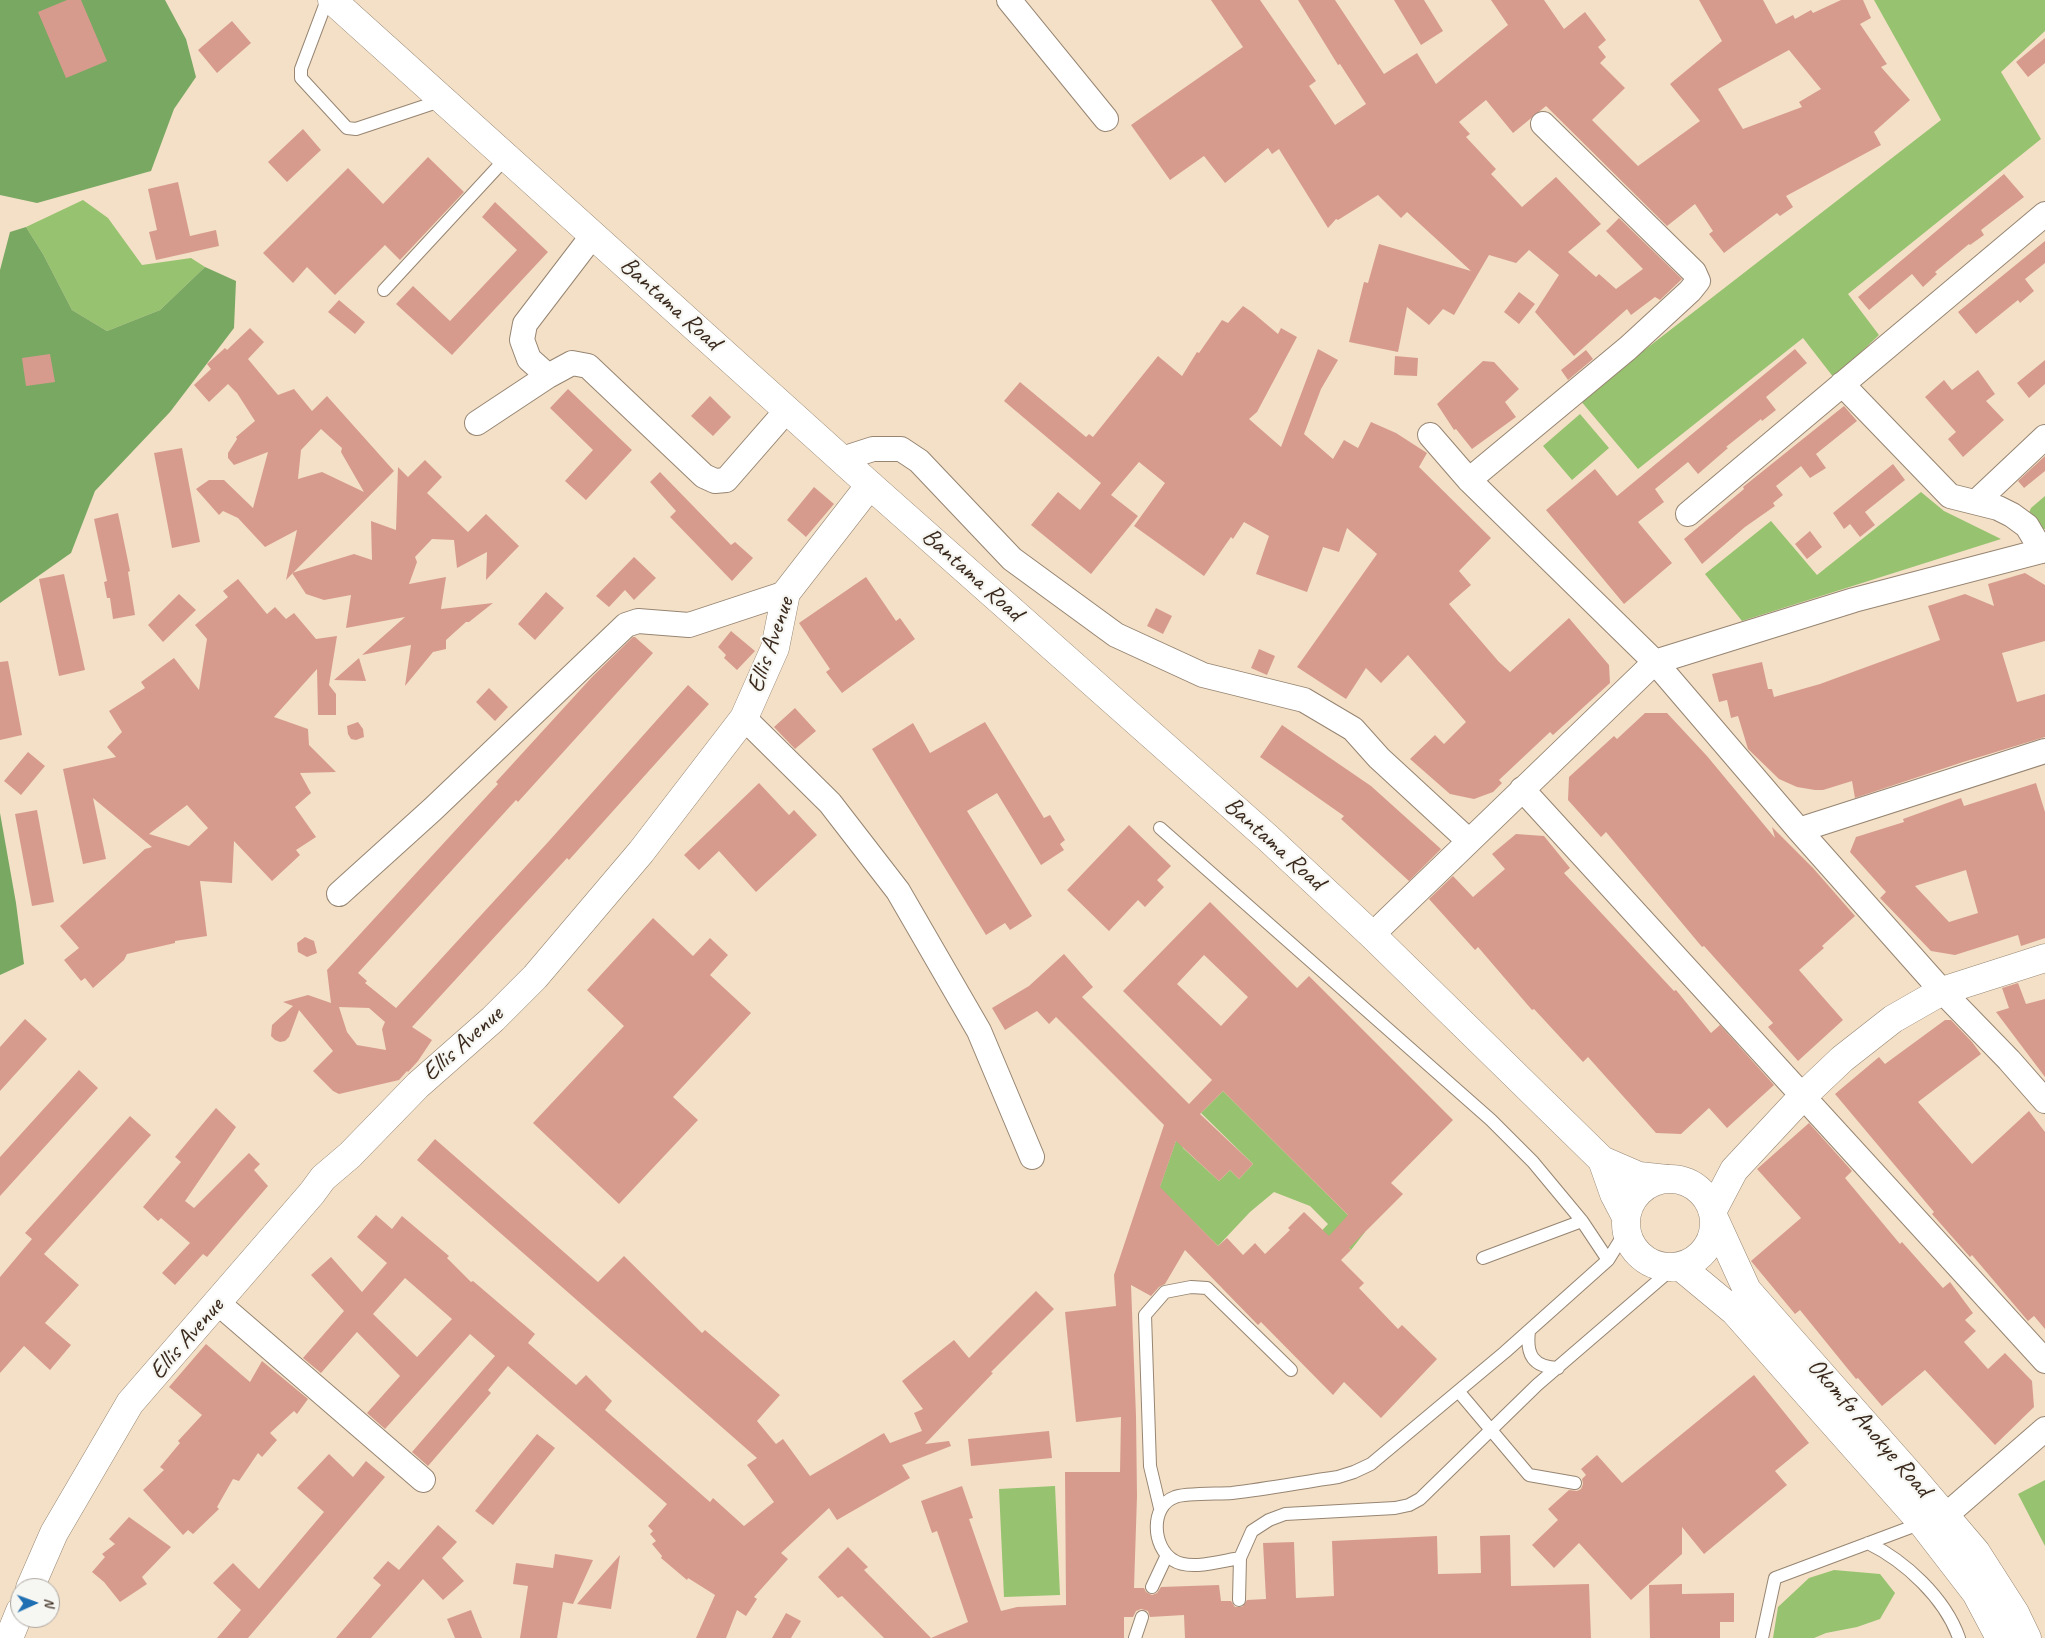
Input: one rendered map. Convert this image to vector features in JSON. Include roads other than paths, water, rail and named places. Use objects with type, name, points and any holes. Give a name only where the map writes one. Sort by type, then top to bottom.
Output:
[{"type":"main road","name":"Bantama Road","points":[[332,0],[870,485],[1261,831],[1372,935],[1602,1160]]},
{"type":"main road","name":"Ellis Avenue","points":[[34,1578],[54,1534],[130,1403],[218,1303],[323,1178],[350,1155],[418,1085],[493,1019],[535,977],[642,852],[744,718],[775,648],[786,593],[870,485]]},
{"type":"main road","points":[[1714,1214],[1734,1170],[1803,1096],[1842,1059],[1893,1019],[1942,991],[2045,958]]},
{"type":"main road","points":[[1602,1160],[1639,1176],[1675,1179],[1695,1186],[1706,1196],[1714,1214],[1714,1231],[1706,1249],[1693,1262],[1677,1267],[1660,1267],[1643,1258],[1631,1243],[1626,1224],[1602,1160]]},
{"type":"main road","points":[[1626,1224],[1631,1202],[1640,1190],[1652,1182],[1734,1170]]},
{"type":"main road","name":"Okomfo Anokye Road","points":[[1714,1214],[1747,1290],[1934,1520],[2000,1638]]},
{"type":"main road","name":"Okomfo Anokye Road","points":[[1677,1267],[1734,1311],[1934,1520],[1976,1552],[2015,1613],[2027,1638]]},
{"type":"street","points":[[1009,0],[1106,119]]},
{"type":"street","points":[[1469,480],[1628,348],[1690,291],[1698,281],[1694,272],[1543,124]]},
{"type":"street","points":[[1688,514],[2045,214]]},
{"type":"street","points":[[548,376],[529,359],[522,340],[525,324],[593,235]]},
{"type":"street","points":[[477,423],[548,376],[572,363],[588,366],[704,476],[715,481],[726,480],[787,410]]},
{"type":"street","points":[[1372,935],[1655,662],[1854,600],[2043,550],[2028,526],[1998,508],[1950,496],[1842,384]]},
{"type":"street","points":[[1430,435],[1469,480],[1655,662],[1799,830],[1942,991],[2009,1060],[2045,1101]]},
{"type":"street","points":[[1976,502],[2045,437]]},
{"type":"street","points":[[842,459],[873,449],[902,449],[918,461],[1012,559],[1116,635],[1203,675],[1304,700],[1353,729],[1379,758],[1469,841]]},
{"type":"street","points":[[339,894],[433,808],[626,624],[638,621],[689,626],[786,593]]},
{"type":"street","points":[[744,718],[830,803],[898,892],[979,1031],[1032,1157]]},
{"type":"street","points":[[1799,830],[2045,751]]},
{"type":"street","points":[[1522,789],[2045,1361]]},
{"type":"street","points":[[218,1303],[423,1480]]},
{"type":"street","points":[[1934,1520],[2045,1429]]},
{"type":"lane","points":[[327,0],[301,69],[301,78],[347,128],[356,129],[443,100]]},
{"type":"lane","points":[[384,290],[507,157]]},
{"type":"lane","points":[[1160,828],[1491,1120],[1534,1162],[1582,1221],[1608,1260]]},
{"type":"lane","points":[[1483,1258],[1582,1221]]},
{"type":"lane","points":[[1160,1508],[1175,1496],[1232,1493],[1338,1477],[1371,1464],[1459,1392],[1608,1260],[1626,1224]]},
{"type":"lane","points":[[1239,1600],[1240,1558],[1252,1531],[1269,1520],[1285,1514],[1395,1508],[1409,1505],[1420,1499],[1491,1428],[1558,1368],[1677,1267]]},
{"type":"lane","points":[[1240,1558],[1195,1565],[1173,1561],[1161,1548],[1156,1522],[1160,1508],[1150,1466],[1145,1315],[1165,1292],[1191,1287],[1207,1288],[1291,1370]]},
{"type":"lane","points":[[1529,1331],[1527,1345],[1530,1356],[1546,1366],[1558,1368]]},
{"type":"lane","points":[[1459,1392],[1530,1475],[1574,1483]]},
{"type":"lane","points":[[1762,1638],[1774,1578],[1934,1520]]},
{"type":"lane","points":[[1868,1543],[1888,1553],[1928,1588],[1955,1629],[1958,1638]]},
{"type":"lane","points":[[1152,1587],[1167,1555]]},
{"type":"lane","points":[[1135,1638],[1142,1617]]}]
